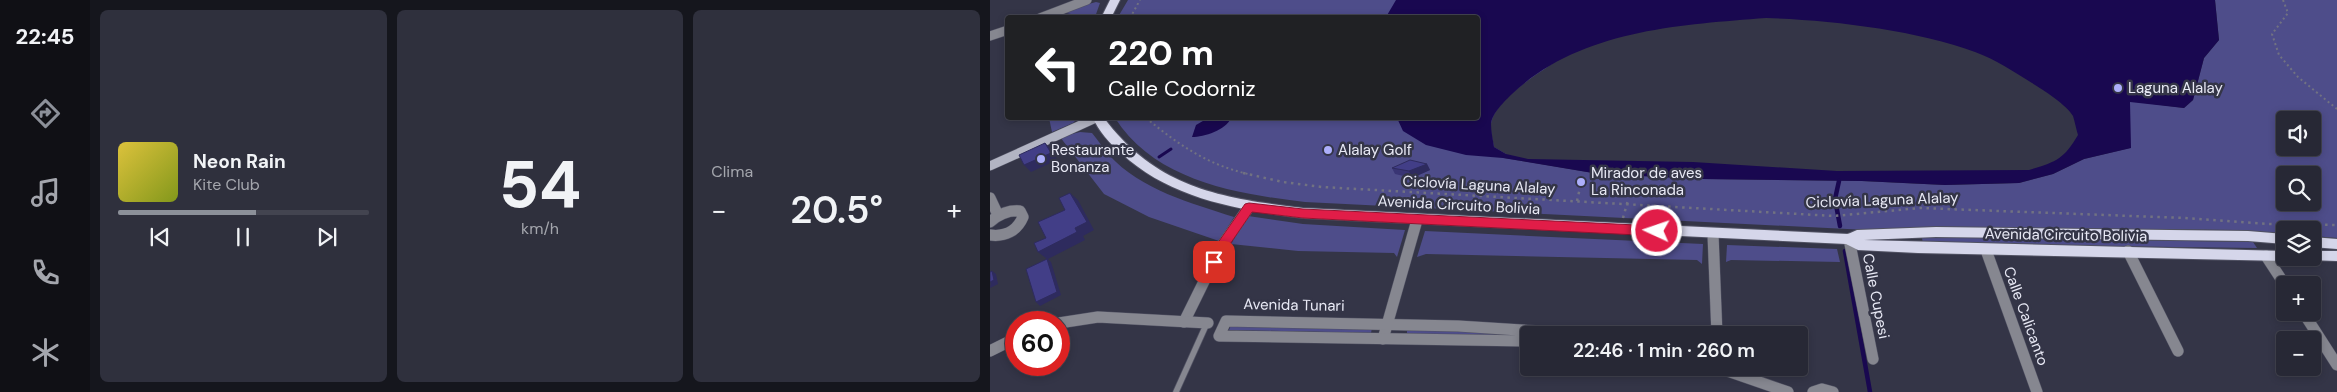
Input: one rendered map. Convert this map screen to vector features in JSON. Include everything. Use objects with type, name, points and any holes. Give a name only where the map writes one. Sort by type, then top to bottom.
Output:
[{"type":"main road","points":[[1108,15],[1115,0]]},
{"type":"main road","points":[[990,166],[1093,120]]},
{"type":"main road","name":"Avenida Circuito Bolivia","points":[[1099,120],[1124,149],[1143,165],[1166,180],[1191,191],[1249,207],[1303,214],[1849,239],[1857,235],[1936,232],[2248,236],[2276,239]]},
{"type":"main road","name":"Avenida Circuito Bolivia","points":[[1849,239],[1858,245],[1986,250],[2128,251],[2276,256]]},
{"type":"main road","points":[[2321,243],[2337,244]]},
{"type":"main road","points":[[2321,256],[2337,256]]},
{"type":"street","points":[[1048,15],[1087,0]]},
{"type":"street","points":[[990,36],[1005,31]]},
{"type":"street","points":[[990,198],[994,218],[1016,210],[1020,211],[1024,217],[1019,225],[1008,233],[996,236],[990,235]]},
{"type":"street","points":[[1184,322],[1221,248],[1249,207]]},
{"type":"street","points":[[1383,339],[1417,220]]},
{"type":"street","points":[[1713,234],[1717,326]]},
{"type":"street","name":"Calle Cupesi","points":[[1849,239],[1873,359]]},
{"type":"street","name":"Calle Calicanto","points":[[1986,250],[2037,392]]},
{"type":"street","points":[[2128,251],[2178,351]]},
{"type":"street","points":[[2266,256],[2279,276]]},
{"type":"street","points":[[1070,321],[1098,317],[1208,323]]},
{"type":"street","name":"Avenida Tunari","points":[[1520,328],[1388,323],[1226,321],[1219,336],[1520,341]]},
{"type":"street","points":[[2309,321],[2337,365]]},
{"type":"street","points":[[990,351],[1005,344]]},
{"type":"street","points":[[1741,376],[1788,392]]},
{"type":"street","points":[[1814,392],[1822,389],[1834,392]]},
{"type":"lane","points":[[1176,392],[1208,323]]},
{"type":"path","points":[[1132,15],[1140,0]]},
{"type":"path","points":[[2283,0],[2288,13],[2272,34],[2279,55],[2298,77],[2337,109]]},
{"type":"path","name":"Ciclovía Laguna Alalay","points":[[1148,120],[1173,141],[1197,155],[1259,177],[1293,184],[1834,216],[1920,208],[2185,218],[2269,224],[2337,225]]},
{"type":"path","points":[[1577,202],[1581,183]]},
{"type":"path","points":[[1622,219],[1628,200]]},
{"type":"shaded area","points":[[1128,0],[1500,0],[1552,64],[1516,90],[1499,107],[1494,115],[1491,133],[1494,147],[1506,154],[1504,158],[1599,174],[1703,179],[1862,181],[1945,185],[2019,183],[2053,174],[2084,159],[2130,148],[2130,101],[2184,108],[2193,100],[2204,58],[2219,40],[2215,0],[2337,0],[2337,238],[2321,237],[2321,221],[2276,221],[2276,233],[2232,230],[1931,227],[1867,230],[1305,202],[1226,189],[1200,181],[1152,157],[1132,139],[1117,120],[1480,120],[1480,15],[1119,15]]},
{"type":"shaded area","name":"Laguna Alalay","points":[[1396,0],[2215,0],[2219,40],[2204,58],[2193,100],[2184,108],[2130,102],[2131,148],[2084,159],[2053,174],[2019,183],[1945,185],[1862,181],[1703,179],[1599,174],[1503,158],[1466,155],[1426,145],[1403,131],[1398,120],[1480,120],[1480,15],[1387,15]],"holes":[[[1766,18],[1817,21],[1900,32],[1952,44],[1982,55],[2011,70],[2060,103],[2073,116],[2078,135],[2063,155],[2053,162],[2029,170],[1837,171],[1693,162],[1528,159],[1506,154],[1494,147],[1491,124],[1499,108],[1512,94],[1539,73],[1568,56],[1599,44],[1665,28]]]},
{"type":"shaded area","points":[[1096,2],[1100,3],[1096,15],[1071,15],[1060,12]]},
{"type":"shaded area","points":[[1049,120],[1076,120],[1073,123],[1052,132]]},
{"type":"shaded area","points":[[1205,120],[1230,120],[1214,132],[1192,137],[1196,125]]},
{"type":"shaded area","points":[[1080,132],[1092,133],[1109,155],[1122,167],[1151,186],[1167,194],[1234,217],[1219,241],[1149,217],[1104,194],[1060,137]]},
{"type":"shaded area","points":[[1248,216],[1303,224],[1405,230],[1397,257],[1394,253],[1298,251],[1231,244]]},
{"type":"shaded area","points":[[1425,231],[1703,244],[1702,264],[1697,260],[1426,254],[1417,257]]},
{"type":"shaded area","points":[[1922,238],[2253,242],[2257,248],[1923,244]]},
{"type":"shaded area","points":[[1727,245],[1837,249],[1840,262],[1731,260],[1726,262]]},
{"type":"shaded area","points":[[1231,325],[1372,328],[1371,333],[1229,330]]},
{"type":"shaded area","points":[[1407,329],[1482,330],[1520,334],[1520,337],[1407,334]]},
{"type":"building","points":[[1045,143],[1051,153],[1024,165],[1019,155]]},
{"type":"building","points":[[1410,160],[1427,164],[1409,171],[1392,168]]},
{"type":"building","points":[[1070,193],[1087,222],[1075,228],[1077,232],[1038,252],[1034,243],[1046,238],[1038,222],[1065,210],[1059,198]]},
{"type":"building","points":[[1047,259],[1057,292],[1036,302],[1026,269]]},
{"type":"building","points":[[992,271],[994,280],[990,282],[990,272]]},
{"type":"waterway","points":[[1159,157],[1171,149]]},
{"type":"waterway","points":[[1839,181],[1835,199],[1840,226]]},
{"type":"waterway","points":[[1845,251],[1870,392]]},
{"type":"place","name":"Laguna Alalay","points":[[2118,88]]},
{"type":"place","name":"Alalay Golf","points":[[1328,150]]},
{"type":"place","name":"Restaurante Bonanza","points":[[1041,159]]},
{"type":"place","name":"Mirador de aves La Rinconada","points":[[1581,182]]},
{"type":"route","points":[[1214,262],[1221,248],[1249,207],[1303,214],[1657,231]]}]
